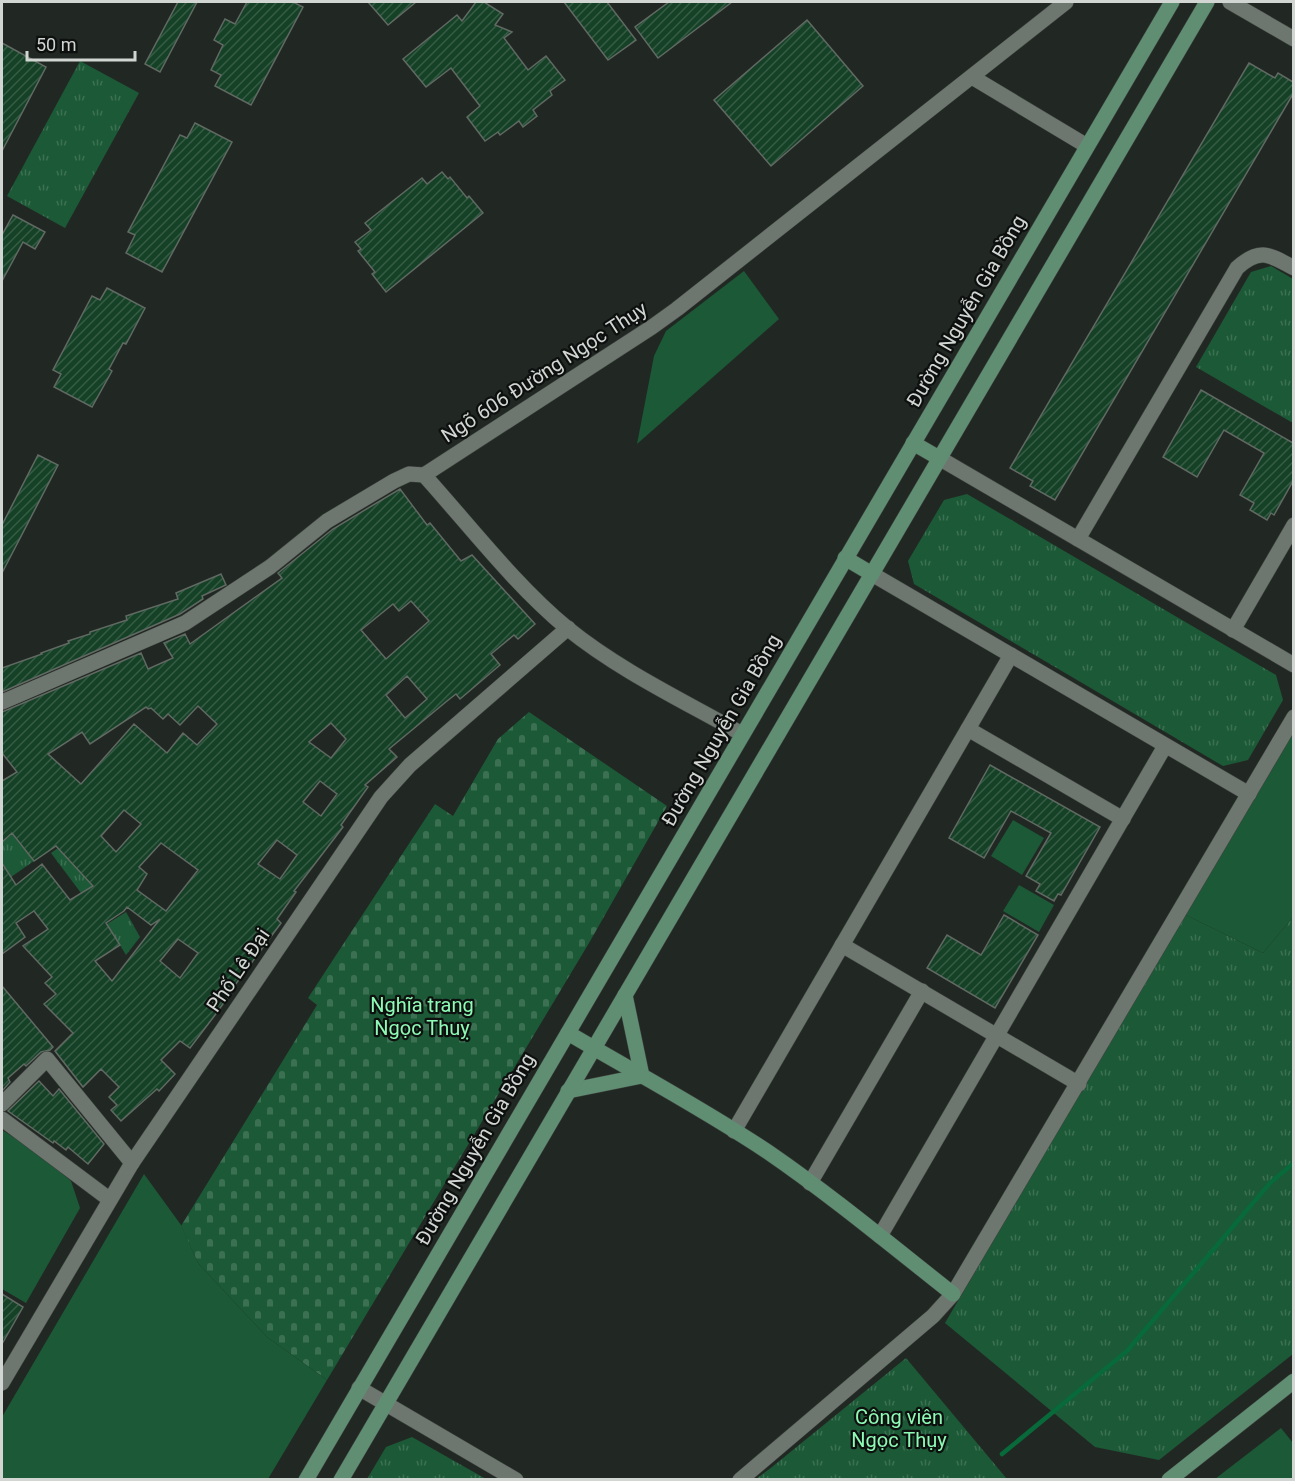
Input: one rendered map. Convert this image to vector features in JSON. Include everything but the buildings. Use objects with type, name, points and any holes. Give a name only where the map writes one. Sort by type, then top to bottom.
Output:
[{"type":"main road","name":"Đường Nguyễn Gia Bồng","points":[[306,1479],[1172,2]]},
{"type":"main road","points":[[341,1479],[1207,2]]},
{"type":"main road","points":[[913,443],[939,458]]},
{"type":"main road","points":[[845,558],[872,574]]},
{"type":"main road","points":[[625,995],[642,1076]]},
{"type":"main road","points":[[567,1033],[735,1131],[810,1182],[953,1294]]},
{"type":"main road","points":[[568,1092],[642,1076]]},
{"type":"main road","points":[[1169,1479],[1293,1381]]},
{"type":"street","name":"Ngõ 606 Đường Ngọc Thụy","points":[[2,702],[185,623],[270,567],[337,515],[409,474],[424,475],[664,319],[1066,2]]},
{"type":"street","points":[[1230,2],[1293,39]]},
{"type":"street","points":[[972,77],[1087,146]]},
{"type":"street","points":[[1078,539],[1237,268],[1253,256],[1263,254],[1270,255],[1293,268]]},
{"type":"street","points":[[939,458],[1293,665]]},
{"type":"street","points":[[424,475],[535,598],[568,628],[624,667],[742,734]]},
{"type":"street","points":[[1233,630],[1293,525]]},
{"type":"street","points":[[872,574],[1248,794]]},
{"type":"street","name":"Phố Lê Đại","points":[[2,1383],[132,1163],[381,797],[410,765],[568,628]]},
{"type":"street","points":[[735,1131],[1011,655]]},
{"type":"street","points":[[740,1479],[933,1316],[953,1294],[1079,1084],[1293,717]]},
{"type":"street","points":[[968,729],[1123,819]]},
{"type":"street","points":[[880,1236],[1165,746]]},
{"type":"street","points":[[842,945],[1079,1084]]},
{"type":"street","points":[[810,1182],[922,992]]},
{"type":"street","points":[[2,1104],[47,1059],[132,1163]]},
{"type":"street","points":[[2,1119],[109,1199]]},
{"type":"street","points":[[359,1388],[516,1479]]},
{"type":"green space","points":[[80,61],[139,93],[65,228],[7,196]]},
{"type":"green space","points":[[1271,266],[1293,279],[1293,423],[1196,367],[1251,272]]},
{"type":"green space","points":[[744,271],[779,319],[637,444],[654,356],[666,331]]},
{"type":"green space","points":[[967,494],[1276,675],[1283,700],[1248,760],[1223,766],[914,584],[908,561],[944,500]]},
{"type":"green space","name":"Nghĩa trang Ngọc Thuỵ","points":[[529,712],[667,806],[589,943],[327,1380],[267,1337],[198,1263],[181,1226],[317,1005],[308,998],[435,804],[453,816],[498,739]]},
{"type":"green space","points":[[1293,726],[1293,917],[1263,953],[1184,914]]},
{"type":"green space","points":[[1013,820],[1044,838],[1022,875],[991,856]]},
{"type":"green space","points":[[12,834],[34,861],[11,877],[2,863],[2,842]]},
{"type":"green space","points":[[58,848],[93,886],[81,893],[51,853]]},
{"type":"green space","points":[[1019,885],[1054,905],[1039,932],[1003,911]]},
{"type":"green space","points":[[126,912],[140,937],[126,955],[107,924]]},
{"type":"green space","points":[[1184,914],[1263,953],[1293,917],[1293,1354],[1159,1460],[1095,1447],[945,1323]]},
{"type":"green space","points":[[2,1130],[33,1149],[71,1181],[80,1208],[26,1303],[2,1289]]},
{"type":"green space","points":[[144,1174],[181,1225],[198,1263],[267,1337],[327,1380],[268,1479],[2,1479],[2,1417]]},
{"type":"green space","name":"Công viên Ngọc Thụy","points":[[906,1358],[1007,1479],[756,1479],[772,1467]]},
{"type":"green space","points":[[1281,1428],[1293,1443],[1293,1479],[1215,1479]]},
{"type":"green space","points":[[412,1437],[486,1479],[367,1479],[386,1447]]},
{"type":"waterway","points":[[1002,1454],[1127,1351],[1270,1183],[1294,1163]]}]
